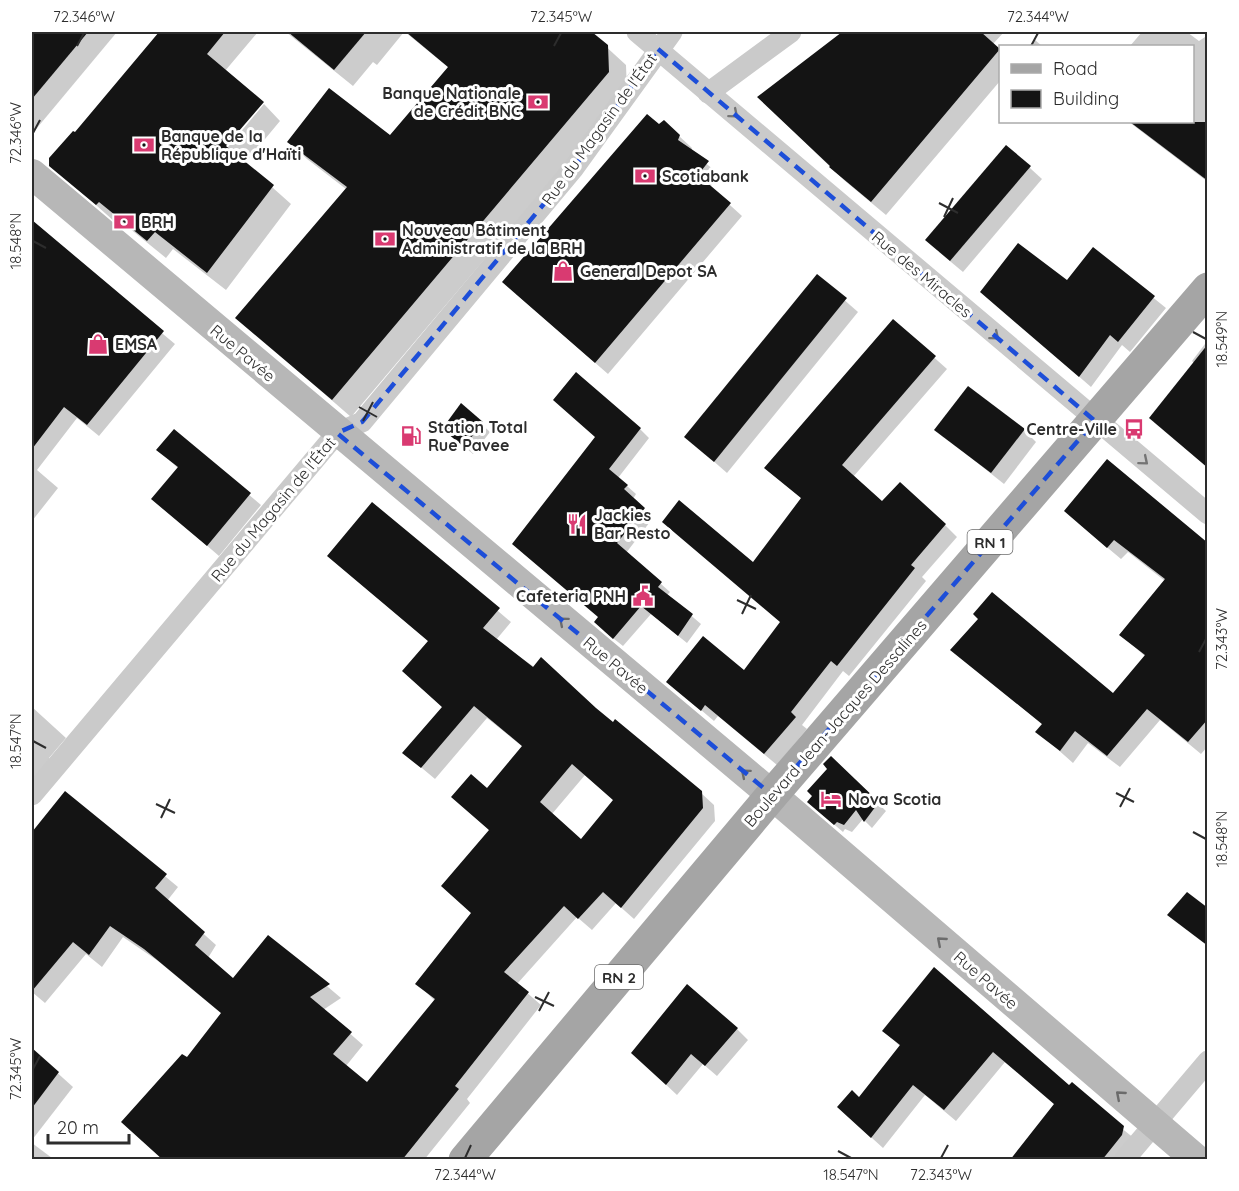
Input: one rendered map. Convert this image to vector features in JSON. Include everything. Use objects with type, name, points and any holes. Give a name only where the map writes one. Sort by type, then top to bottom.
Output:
[{"type":"main road","name":"Rue Pavée","points":[[32,174],[337,433],[772,795],[1197,1160]]},
{"type":"main road","name":"Boulevard Jean-Jacques Dessalines","points":[[465,1160],[772,795],[1208,289]]},
{"type":"street","name":"Rue des Miracles","points":[[638,32],[1095,421],[1208,514]]},
{"type":"street","name":"Rue du Magasin de l'État","points":[[32,795],[337,433],[362,422],[573,169],[672,32]]},
{"type":"street","points":[[708,93],[791,32]]},
{"type":"street","points":[[1124,1160],[1208,1061]]},
{"type":"highlighted area","points":[[658,49],[1095,421],[772,795],[337,433],[362,422],[573,169]]},
{"type":"building","points":[[32,32],[88,32],[32,99]]},
{"type":"building","name":"Banque de la République d'Haïti","points":[[159,32],[225,32],[207,54],[264,102],[226,146],[274,185],[207,273],[155,232],[147,241],[99,202],[96,205],[49,166],[49,158],[73,131],[75,132]]},
{"type":"building","points":[[288,32],[366,32],[334,70]]},
{"type":"building","name":"Nouveau Bâtiment Administratif de la BRH","points":[[406,32],[592,32],[608,45],[609,72],[332,400],[235,318],[347,187],[287,142],[329,88],[390,135],[448,67]]},
{"type":"building","points":[[842,32],[981,32],[999,48],[871,202],[829,167],[757,97]]},
{"type":"building","points":[[647,114],[659,124],[664,120],[680,135],[678,140],[709,161],[698,175],[731,203],[595,363],[502,282]]},
{"type":"building","points":[[1208,122],[1208,181],[1131,123]]},
{"type":"building","points":[[1006,145],[1031,166],[950,261],[925,240]]},
{"type":"building","name":"EMSA","points":[[32,220],[164,331],[87,425],[64,407],[32,449]]},
{"type":"building","points":[[1018,243],[1067,280],[1093,247],[1155,296],[1118,342],[1110,335],[1079,377],[980,292]]},
{"type":"building","points":[[817,274],[847,298],[714,462],[684,437]]},
{"type":"building","points":[[893,319],[936,356],[842,465],[882,501],[900,482],[946,524],[911,565],[915,568],[837,666],[831,661],[791,712],[796,717],[764,754],[705,705],[701,711],[666,682],[703,636],[744,670],[780,622],[662,522],[679,500],[753,562],[801,498],[764,468]]},
{"type":"building","points":[[1208,344],[1208,468],[1149,418]]},
{"type":"building","points":[[576,372],[641,428],[609,469],[628,485],[624,489],[645,508],[617,543],[662,582],[658,587],[693,614],[678,636],[641,606],[613,639],[594,622],[598,617],[512,544],[595,437],[553,400]]},
{"type":"building","points":[[968,386],[1025,429],[991,473],[934,430]]},
{"type":"building","points":[[461,403],[483,422],[464,447],[442,429]]},
{"type":"building","points":[[174,429],[251,493],[207,546],[151,499],[178,467],[156,450]]},
{"type":"building","points":[[1107,459],[1208,543],[1208,719],[1188,742],[1147,709],[1107,756],[1075,731],[1060,751],[1035,732],[1042,724],[950,650],[978,619],[973,614],[992,592],[1113,693],[1145,655],[1119,635],[1165,579],[1114,540],[1107,548],[1064,511]]},
{"type":"building","points":[[372,502],[500,608],[483,628],[533,667],[541,657],[596,708],[613,722],[615,719],[702,791],[703,808],[621,908],[603,892],[578,919],[564,906],[504,972],[529,992],[455,1086],[459,1089],[402,1160],[163,1160],[121,1122],[182,1054],[187,1057],[221,1013],[144,949],[110,926],[89,955],[73,942],[32,991],[32,832],[65,791],[167,874],[155,888],[205,932],[195,945],[233,978],[268,935],[330,984],[310,997],[352,1032],[333,1054],[367,1082],[435,999],[415,984],[471,913],[441,886],[489,830],[451,797],[471,774],[487,788],[522,746],[474,706],[421,768],[402,753],[442,707],[402,671],[428,641],[327,556]],"holes":[[[572,764],[613,800],[581,839],[540,802]]]},
{"type":"building","points":[[831,756],[879,802],[864,822],[856,810],[844,825],[837,822],[834,825],[807,802],[812,796],[807,791],[827,769],[823,764]]},
{"type":"building","points":[[1187,892],[1208,908],[1208,946],[1167,915]]},
{"type":"building","points":[[934,967],[1069,1085],[1072,1082],[1124,1126],[1122,1135],[1102,1160],[1010,1160],[1054,1104],[993,1052],[944,1110],[913,1085],[871,1138],[837,1107],[852,1090],[859,1097],[900,1045],[882,1031]]},
{"type":"building","points":[[687,984],[738,1028],[705,1066],[691,1054],[666,1085],[631,1053]]},
{"type":"building","points":[[32,1048],[59,1072],[32,1108]]},
{"type":"place","name":"Banque Nationale de Crédit BNC","points":[[538,102]]},
{"type":"place","name":"Banque de la République d'Haïti","points":[[144,145]]},
{"type":"place","name":"Scotiabank","points":[[645,176]]},
{"type":"place","name":"BRH","points":[[124,222]]},
{"type":"place","name":"Nouveau Bâtiment Administratif de la BRH","points":[[385,239]]},
{"type":"place","name":"General Depot SA","points":[[563,271]]},
{"type":"place","name":"EMSA","points":[[98,344]]},
{"type":"place","name":"Centre-Ville","points":[[1134,429]]},
{"type":"place","name":"Station Total Rue Pavee","points":[[411,436]]},
{"type":"place","name":"Jackies Bar Resto","points":[[577,524]]},
{"type":"place","name":"Cafeteria PNH","points":[[643,596]]},
{"type":"place","name":"Nova Scotia","points":[[831,799]]}]
